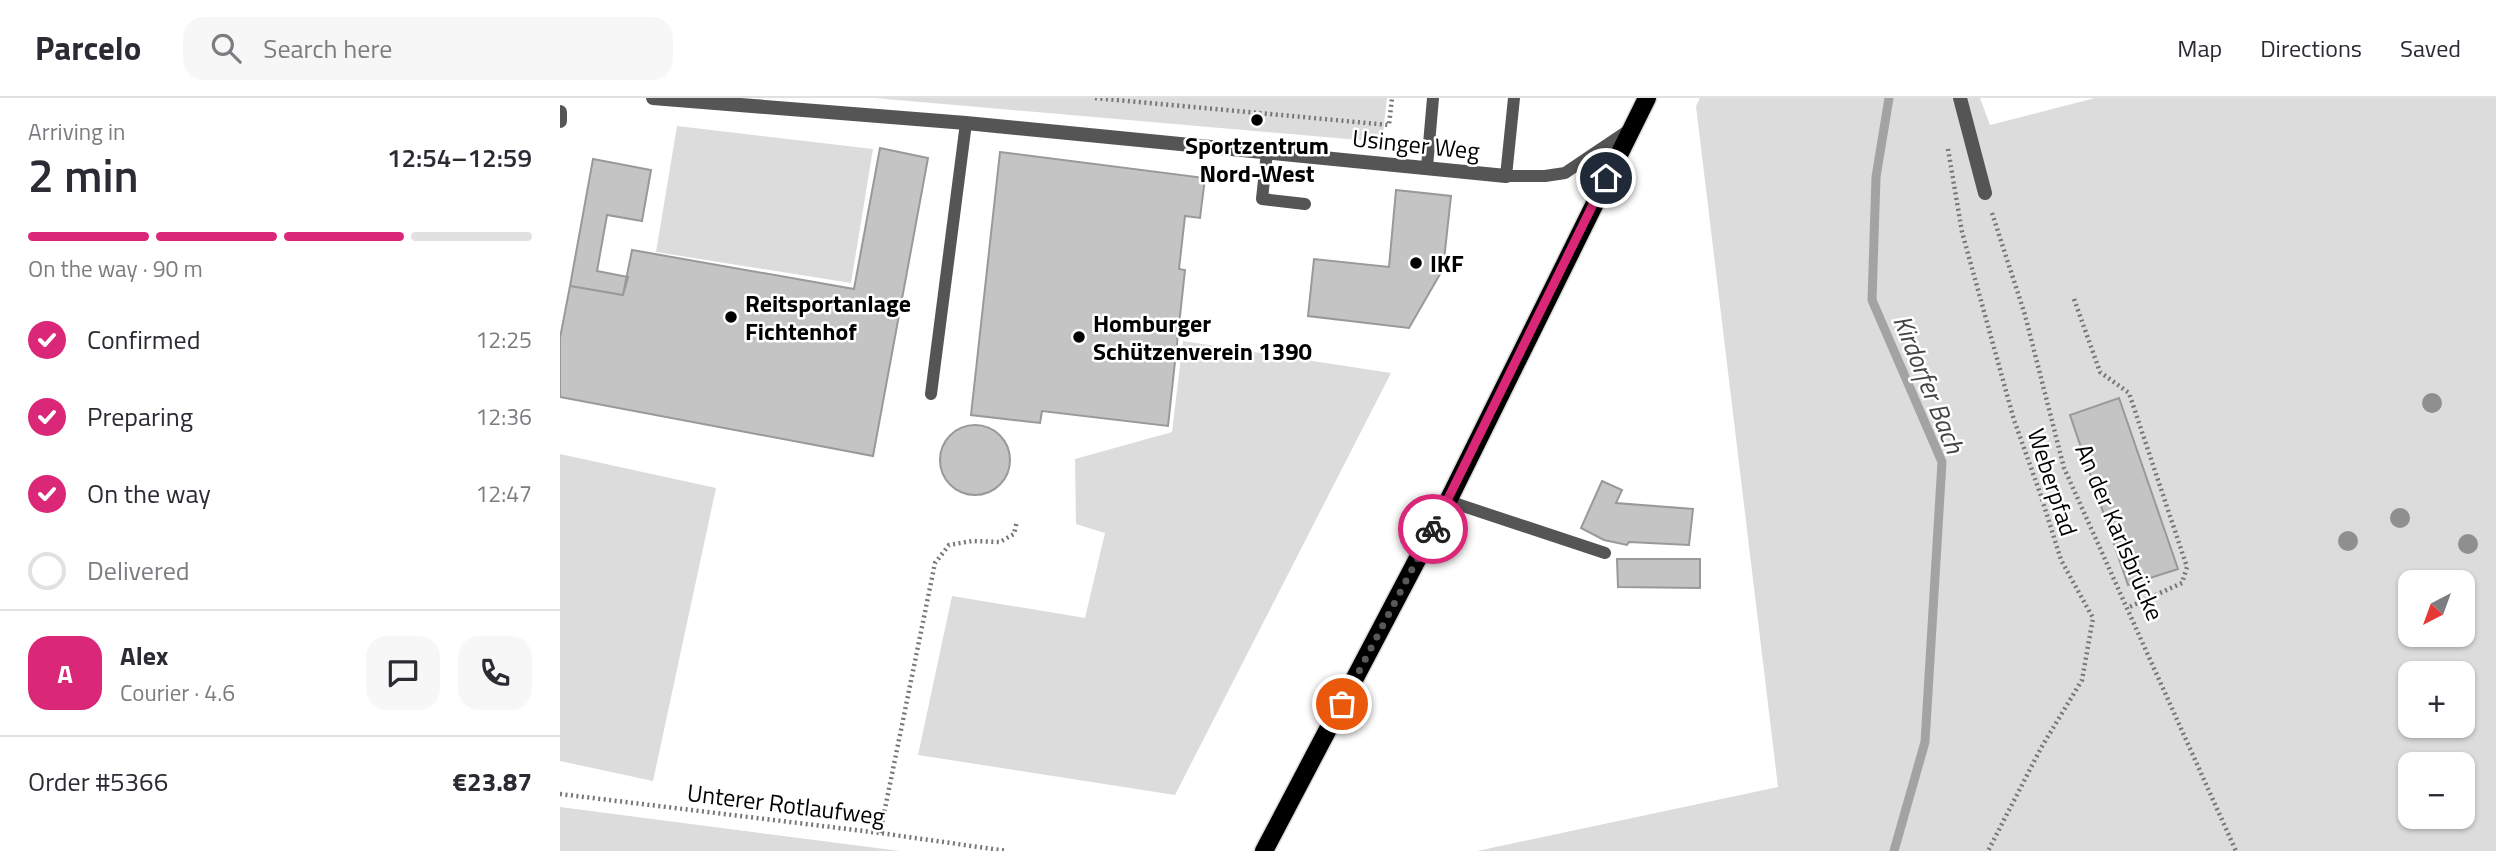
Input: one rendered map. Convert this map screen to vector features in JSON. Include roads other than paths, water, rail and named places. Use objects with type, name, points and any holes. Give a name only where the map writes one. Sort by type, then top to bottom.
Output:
[{"type":"main road","points":[[1264,851],[1448,501],[1647,98]]},
{"type":"street","name":"Usinger Weg","points":[[653,98],[966,123],[1506,177]]},
{"type":"street","points":[[1960,98],[1985,193]]},
{"type":"street","points":[[560,112],[560,121]]},
{"type":"lane","points":[[1427,167],[1433,98]]},
{"type":"lane","points":[[1514,98],[1506,177],[1565,173],[1630,130]]},
{"type":"lane","points":[[931,394],[966,123]]},
{"type":"lane","points":[[1267,152],[1262,199],[1306,204]]},
{"type":"lane","points":[[1448,501],[1605,553]]},
{"type":"waterway","name":"Kirdorfer Bach","points":[[1889,98],[1876,177],[1872,300],[1942,462],[1925,742],[1894,851]]},
{"type":"place","name":"Sportzentrum Nord-West","points":[[1257,120]]},
{"type":"place","name":"IKF","points":[[1416,263]]},
{"type":"place","name":"Reitsportanlage Fichtenhof","points":[[731,317]]},
{"type":"place","name":"Homburger Schützenverein 1390","points":[[1079,337]]}]
